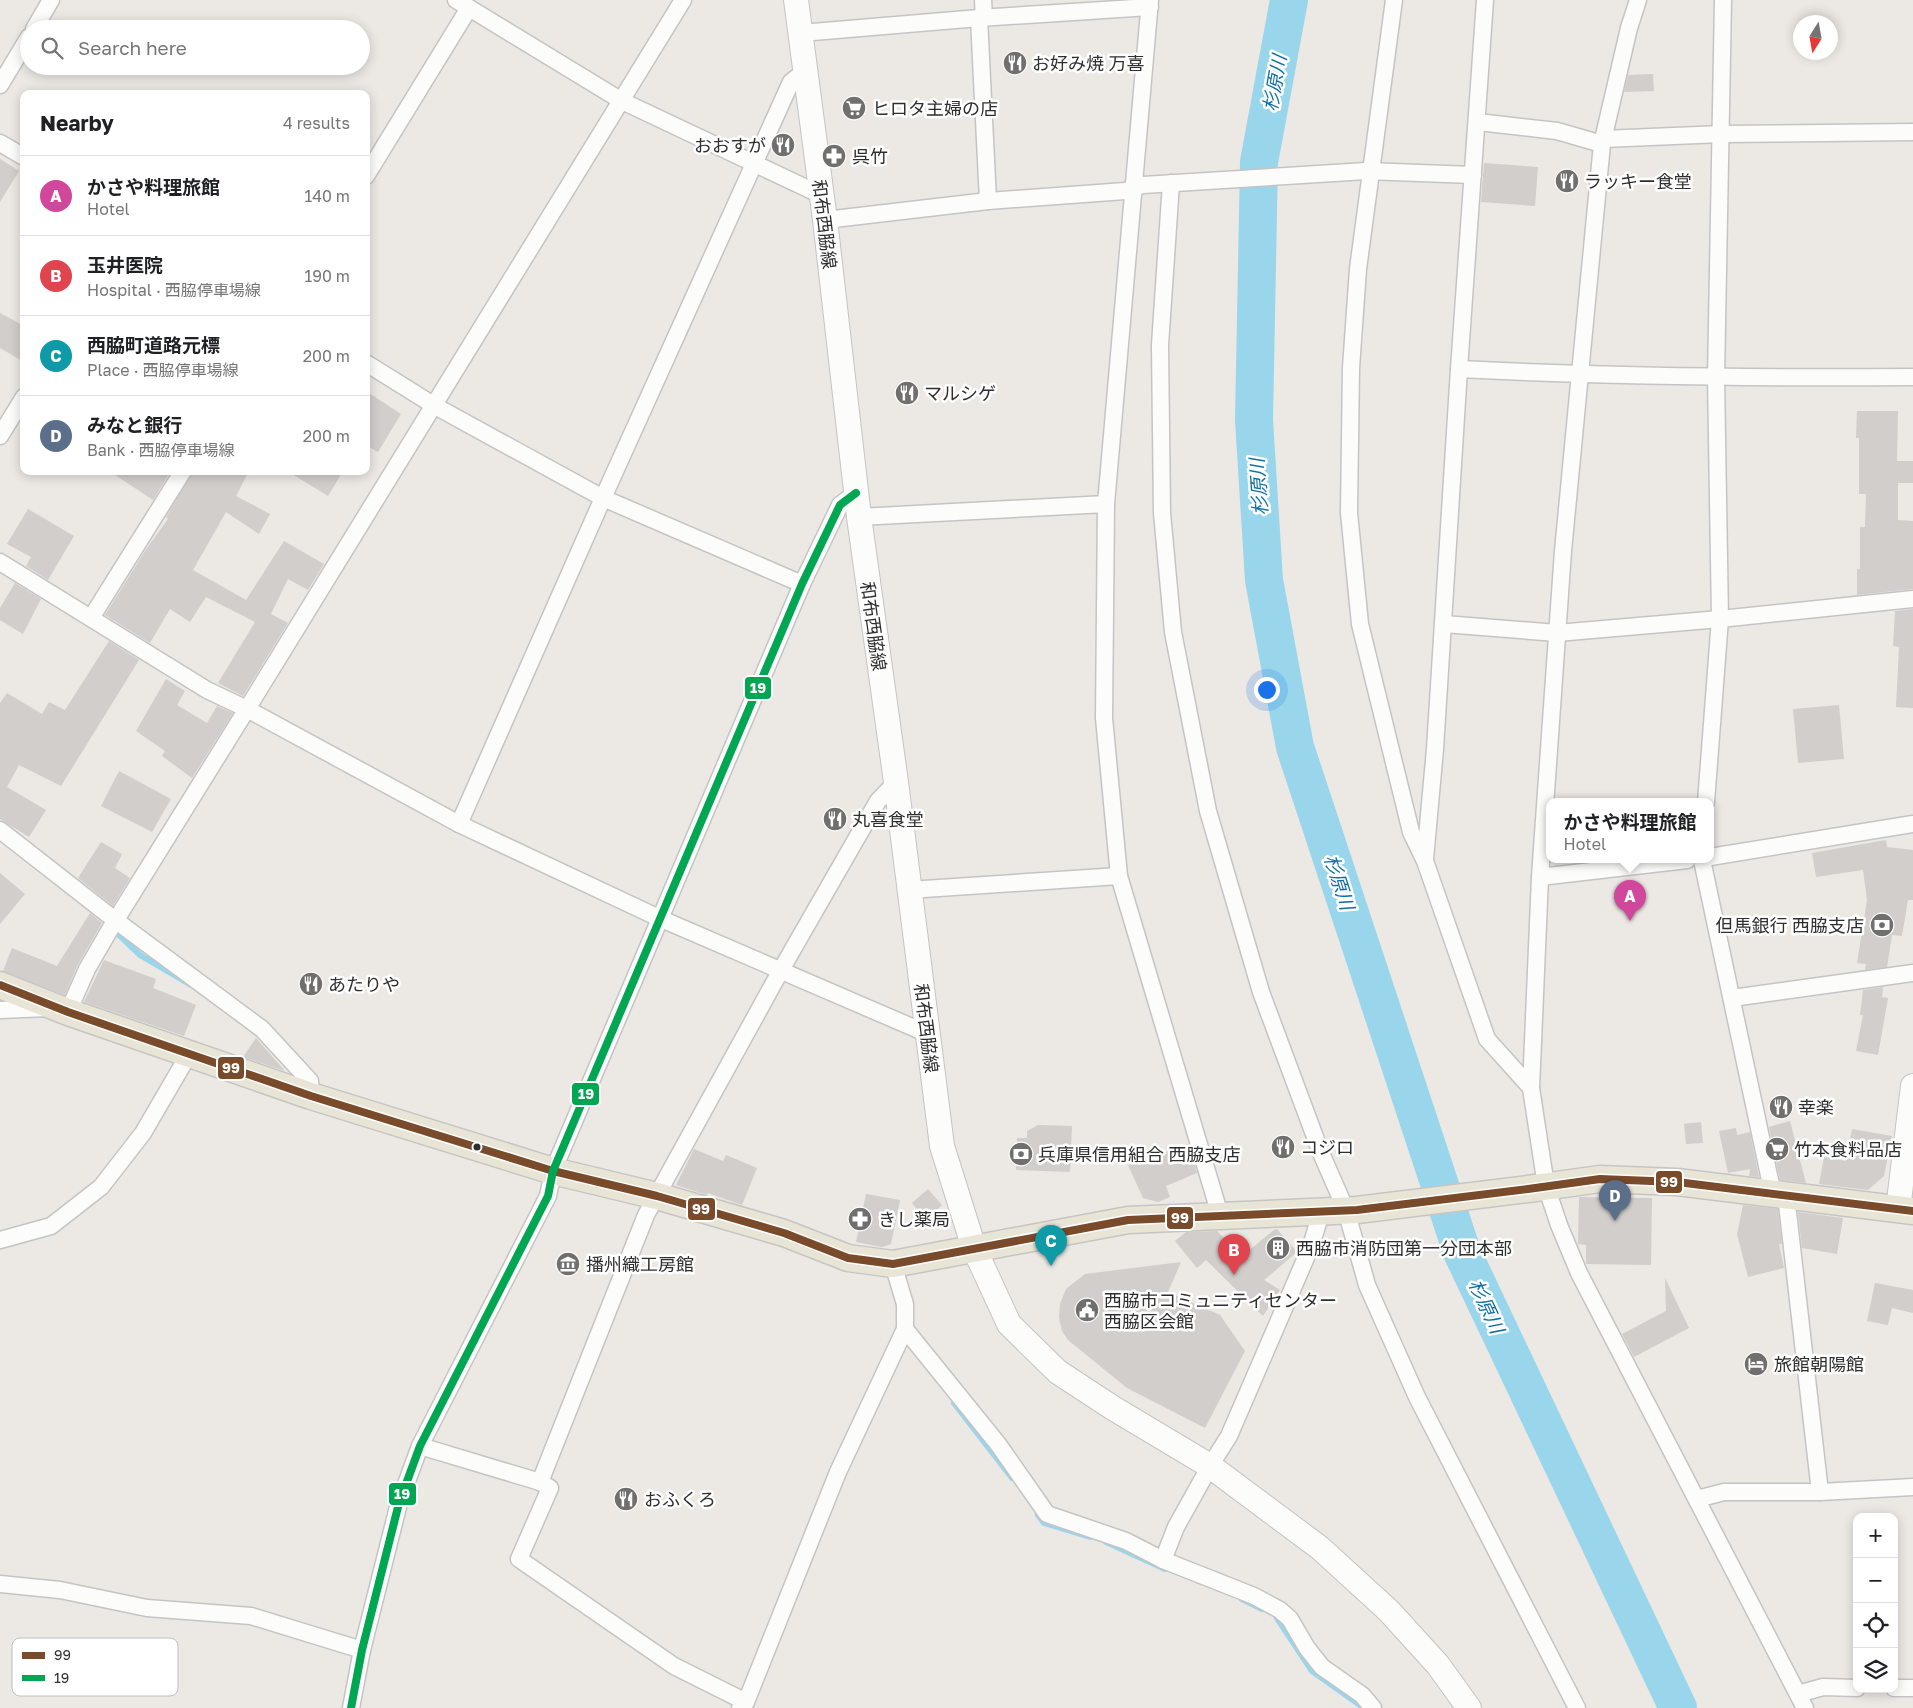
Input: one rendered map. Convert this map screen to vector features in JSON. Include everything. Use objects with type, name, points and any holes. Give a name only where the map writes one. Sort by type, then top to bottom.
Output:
[{"type":"main road","name":"和布西脇線","points":[[796,0],[825,220],[859,517],[896,782],[942,1146],[974,1248],[1009,1324],[1058,1372],[1113,1408],[1210,1466],[1320,1548],[1389,1611],[1438,1665],[1469,1708]]},
{"type":"main road","points":[[0,985],[63,1010],[311,1096],[553,1171],[657,1196],[784,1233],[848,1258],[893,1264],[1128,1220],[1342,1211],[1600,1179],[1677,1182],[1906,1210],[1913,1086]]},
{"type":"street","points":[[39,20],[51,0]]},
{"type":"street","points":[[0,1010],[63,1010],[112,925],[435,406],[683,0]]},
{"type":"street","points":[[983,0],[981,18],[988,201]]},
{"type":"street","points":[[1394,0],[1369,172],[1358,269],[1352,358],[1349,513],[1360,624],[1411,832],[1424,862],[1487,1039],[1531,1088]]},
{"type":"street","points":[[1424,862],[1444,624],[1459,369],[1478,122],[1485,0]]},
{"type":"street","points":[[1638,0],[1602,141],[1579,375],[1557,633],[1540,876],[1531,1088],[1537,1188],[1559,1225],[1579,1273],[1802,1701],[1823,1687],[1853,1688]]},
{"type":"street","points":[[1706,798],[1720,619],[1716,378],[1723,0]]},
{"type":"street","points":[[370,169],[463,4],[622,101],[821,195]]},
{"type":"street","points":[[801,33],[1150,4],[1106,504],[1104,718],[1119,876],[1220,1215]]},
{"type":"street","points":[[0,84],[20,52]]},
{"type":"street","points":[[459,824],[790,82],[805,71]]},
{"type":"street","points":[[1478,122],[1557,131],[1602,141],[1722,134],[1913,132]]},
{"type":"street","points":[[0,143],[20,155]]},
{"type":"street","points":[[825,220],[988,201],[1125,191],[1143,185],[1369,172],[1473,175]]},
{"type":"street","points":[[1175,183],[1160,345],[1162,513],[1173,632],[1208,812],[1260,992],[1318,1144],[1366,1285],[1417,1397],[1577,1708]]},
{"type":"street","points":[[370,365],[435,406],[603,498],[802,584]]},
{"type":"street","points":[[1459,369],[1579,375],[1716,378],[1913,377]]},
{"type":"street","points":[[0,436],[20,403]]},
{"type":"street","points":[[91,618],[180,475]]},
{"type":"street","points":[[351,1708],[362,1650],[399,1503],[420,1446],[548,1196],[553,1171],[802,584],[840,505],[856,493]]},
{"type":"street","points":[[859,517],[1106,504]]},
{"type":"street","points":[[0,562],[207,690],[247,709],[459,824],[659,918],[928,1034]]},
{"type":"street","points":[[1444,624],[1557,633],[1720,619],[1913,599]]},
{"type":"street","points":[[540,1482],[642,1224],[781,970],[878,801],[896,782]]},
{"type":"street","points":[[1714,856],[1913,824]]},
{"type":"street","points":[[0,830],[112,925],[262,1029],[310,1081],[311,1096]]},
{"type":"street","points":[[1540,876],[1659,863]]},
{"type":"street","points":[[1703,863],[1732,998],[1780,1195],[1820,1492]]},
{"type":"street","points":[[909,890],[1119,876]]},
{"type":"street","points":[[1732,998],[1913,973]]},
{"type":"street","points":[[0,1240],[51,1226],[101,1186],[143,1133],[189,1054]]},
{"type":"street","points":[[1162,1560],[1176,1526],[1229,1436],[1311,1246],[1342,1211]]},
{"type":"street","points":[[420,1446],[540,1482],[550,1488],[519,1558],[674,1666],[743,1705],[838,1472],[905,1329],[905,1304],[893,1264]]},
{"type":"street","points":[[905,1329],[998,1444],[1047,1514],[1126,1541],[1162,1560],[1246,1592],[1280,1610],[1290,1619],[1306,1648],[1322,1667],[1362,1695],[1373,1708]]},
{"type":"street","points":[[1697,1499],[1724,1492],[1820,1492],[1913,1487]]},
{"type":"street","points":[[0,1584],[60,1590],[147,1608],[251,1616],[362,1650]]},
{"type":"street","points":[[1898,1688],[1913,1688]]},
{"type":"building","points":[[1653,74],[1654,91],[1624,92],[1628,75]]},
{"type":"building","points":[[0,159],[19,171],[0,202]]},
{"type":"building","points":[[1484,163],[1538,167],[1535,206],[1481,202]]},
{"type":"building","points":[[0,313],[20,324],[20,360],[0,348]]},
{"type":"building","points":[[370,394],[401,414],[378,452],[370,447]]},
{"type":"building","points":[[1857,411],[1898,411],[1897,461],[1913,461],[1913,483],[1898,483],[1898,520],[1913,521],[1913,589],[1857,595],[1857,569],[1860,569],[1860,527],[1865,527],[1866,494],[1859,494],[1859,438],[1856,438]]},
{"type":"building","points":[[115,475],[169,475],[153,500]]},
{"type":"building","points":[[191,475],[247,475],[236,496],[270,514],[259,534],[226,512],[193,570],[246,600],[284,541],[324,564],[308,590],[288,579],[271,614],[288,623],[243,696],[218,683],[255,622],[206,597],[190,622],[170,609],[150,643],[105,615],[145,551],[168,519],[166,517]]},
{"type":"building","points":[[294,475],[341,475],[328,496]]},
{"type":"building","points":[[28,509],[74,536],[48,580],[26,566],[31,557],[7,544]]},
{"type":"building","points":[[15,583],[41,599],[23,634],[0,620],[0,608]]},
{"type":"building","points":[[1913,609],[1913,708],[1896,707],[1899,647],[1893,646],[1895,611]]},
{"type":"building","points":[[109,641],[139,660],[61,786],[19,765],[7,787],[46,810],[29,837],[0,819],[0,703],[7,693],[42,714],[49,702],[65,710]]},
{"type":"building","points":[[166,679],[185,691],[177,705],[207,723],[217,706],[233,713],[192,778],[162,756],[165,751],[136,731]]},
{"type":"building","points":[[1839,705],[1844,759],[1798,763],[1793,709]]},
{"type":"building","points":[[119,771],[171,799],[152,832],[101,806]]},
{"type":"building","points":[[1886,840],[1887,847],[1913,850],[1913,900],[1908,900],[1902,936],[1892,935],[1887,967],[1865,970],[1866,964],[1857,963],[1867,900],[1863,870],[1816,877],[1812,853]]},
{"type":"building","points":[[101,842],[122,854],[115,868],[130,878],[113,906],[78,878]]},
{"type":"building","points":[[0,873],[25,894],[0,924]]},
{"type":"building","points":[[90,913],[102,923],[78,964],[65,995],[3,971],[12,948],[57,966]]},
{"type":"building","points":[[104,960],[156,979],[153,988],[196,1005],[184,1036],[84,1002]]},
{"type":"building","points":[[1883,987],[1882,997],[1888,998],[1878,1055],[1856,1051],[1863,1015],[1860,1015],[1863,990]]},
{"type":"building","points":[[256,1038],[285,1071],[243,1057]]},
{"type":"building","points":[[1790,1121],[1806,1183],[1780,1180],[1769,1127]]},
{"type":"building","points":[[1701,1122],[1703,1143],[1686,1144],[1684,1124]]},
{"type":"building","points":[[1038,1125],[1072,1126],[1070,1172],[1016,1170],[1017,1138],[1027,1138],[1027,1131]]},
{"type":"building","points":[[1736,1128],[1737,1135],[1750,1132],[1759,1177],[1749,1176],[1750,1169],[1728,1173],[1719,1131]]},
{"type":"building","points":[[1852,1129],[1892,1136],[1884,1176],[1868,1190],[1819,1184],[1824,1157],[1846,1161]]},
{"type":"building","points":[[1188,1144],[1197,1173],[1166,1186],[1170,1197],[1158,1202],[1143,1198],[1128,1165]]},
{"type":"building","points":[[694,1149],[723,1161],[726,1155],[757,1168],[742,1205],[708,1193],[707,1195],[676,1185]]},
{"type":"building","points":[[928,1189],[942,1205],[926,1220],[912,1203]]},
{"type":"building","points":[[866,1194],[900,1200],[891,1244],[882,1247],[856,1242]]},
{"type":"building","points":[[1579,1197],[1652,1198],[1651,1265],[1586,1264],[1586,1245],[1578,1244]]},
{"type":"building","points":[[1743,1205],[1778,1209],[1782,1244],[1779,1244],[1784,1268],[1748,1277],[1737,1234]]},
{"type":"building","points":[[1798,1212],[1843,1218],[1837,1254],[1802,1248]]},
{"type":"building","points":[[1275,1229],[1297,1252],[1264,1280],[1280,1290],[1263,1316],[1206,1260],[1197,1268],[1175,1241],[1186,1232],[1217,1231],[1242,1256]]},
{"type":"building","points":[[1181,1262],[1168,1292],[1220,1315],[1245,1351],[1205,1428],[1127,1388],[1068,1340],[1062,1331],[1059,1318],[1060,1304],[1066,1289],[1085,1274]]},
{"type":"building","points":[[1665,1278],[1689,1328],[1634,1357],[1622,1334],[1666,1311]]},
{"type":"building","points":[[1875,1283],[1913,1290],[1913,1313],[1892,1308],[1888,1325],[1867,1321]]},
{"type":"waterway","name":"杉原川","points":[[1289,0],[1259,162],[1254,420],[1264,580],[1295,747],[1462,1252],[1678,1708]]},
{"type":"waterway","points":[[113,929],[140,955],[191,985]]},
{"type":"waterway","points":[[954,1403],[1012,1478]]},
{"type":"waterway","points":[[1038,1515],[1044,1523],[1090,1537]]},
{"type":"waterway","points":[[1106,1542],[1165,1569]]},
{"type":"waterway","points":[[1242,1599],[1262,1609]]},
{"type":"waterway","points":[[1277,1618],[1312,1671],[1362,1708]]},
{"type":"transit line","name":"19","points":[[351,1708],[362,1650],[399,1503],[420,1446],[548,1196],[553,1171],[802,584],[840,505],[856,493]]},
{"type":"transit line","name":"99","points":[[0,985],[68,1012],[311,1096],[553,1171],[657,1196],[784,1233],[848,1258],[893,1264],[1128,1220],[1357,1210],[1600,1179],[1677,1182],[1913,1211]]},
{"type":"place","name":"お好み焼 万喜","points":[[1015,63]]},
{"type":"place","name":"ヒロタ主婦の店","points":[[854,108]]},
{"type":"place","name":"おおすが","points":[[783,145]]},
{"type":"place","name":"呉竹","points":[[834,156]]},
{"type":"place","name":"ラッキー食堂","points":[[1567,181]]},
{"type":"place","name":"マルシゲ","points":[[907,393]]},
{"type":"place","name":"丸喜食堂","points":[[835,819]]},
{"type":"place","name":"かさや料理旅館","points":[[1630,921]]},
{"type":"place","name":"但馬銀行 西脇支店","points":[[1882,925]]},
{"type":"place","name":"あたりや","points":[[311,984]]},
{"type":"place","name":"幸楽","points":[[1781,1107]]},
{"type":"place","name":"コジロ","points":[[1283,1147]]},
{"type":"place","name":"竹本食料品店","points":[[1777,1149]]},
{"type":"place","name":"兵庫県信用組合 西脇支店","points":[[1021,1154]]},
{"type":"place","name":"きし薬局","points":[[860,1219]]},
{"type":"place","name":"みなと銀行","points":[[1615,1221]]},
{"type":"place","name":"西脇市消防団第一分団本部","points":[[1278,1248]]},
{"type":"place","name":"播州織工房館","points":[[568,1264]]},
{"type":"place","name":"西脇町道路元標","points":[[1051,1266]]},
{"type":"place","name":"玉井医院","points":[[1234,1275]]},
{"type":"place","name":"西脇市コミュニティセンター 西脇区会館","points":[[1087,1310]]},
{"type":"place","name":"旅館朝陽館","points":[[1756,1364]]},
{"type":"place","name":"おふくろ","points":[[626,1499]]}]
